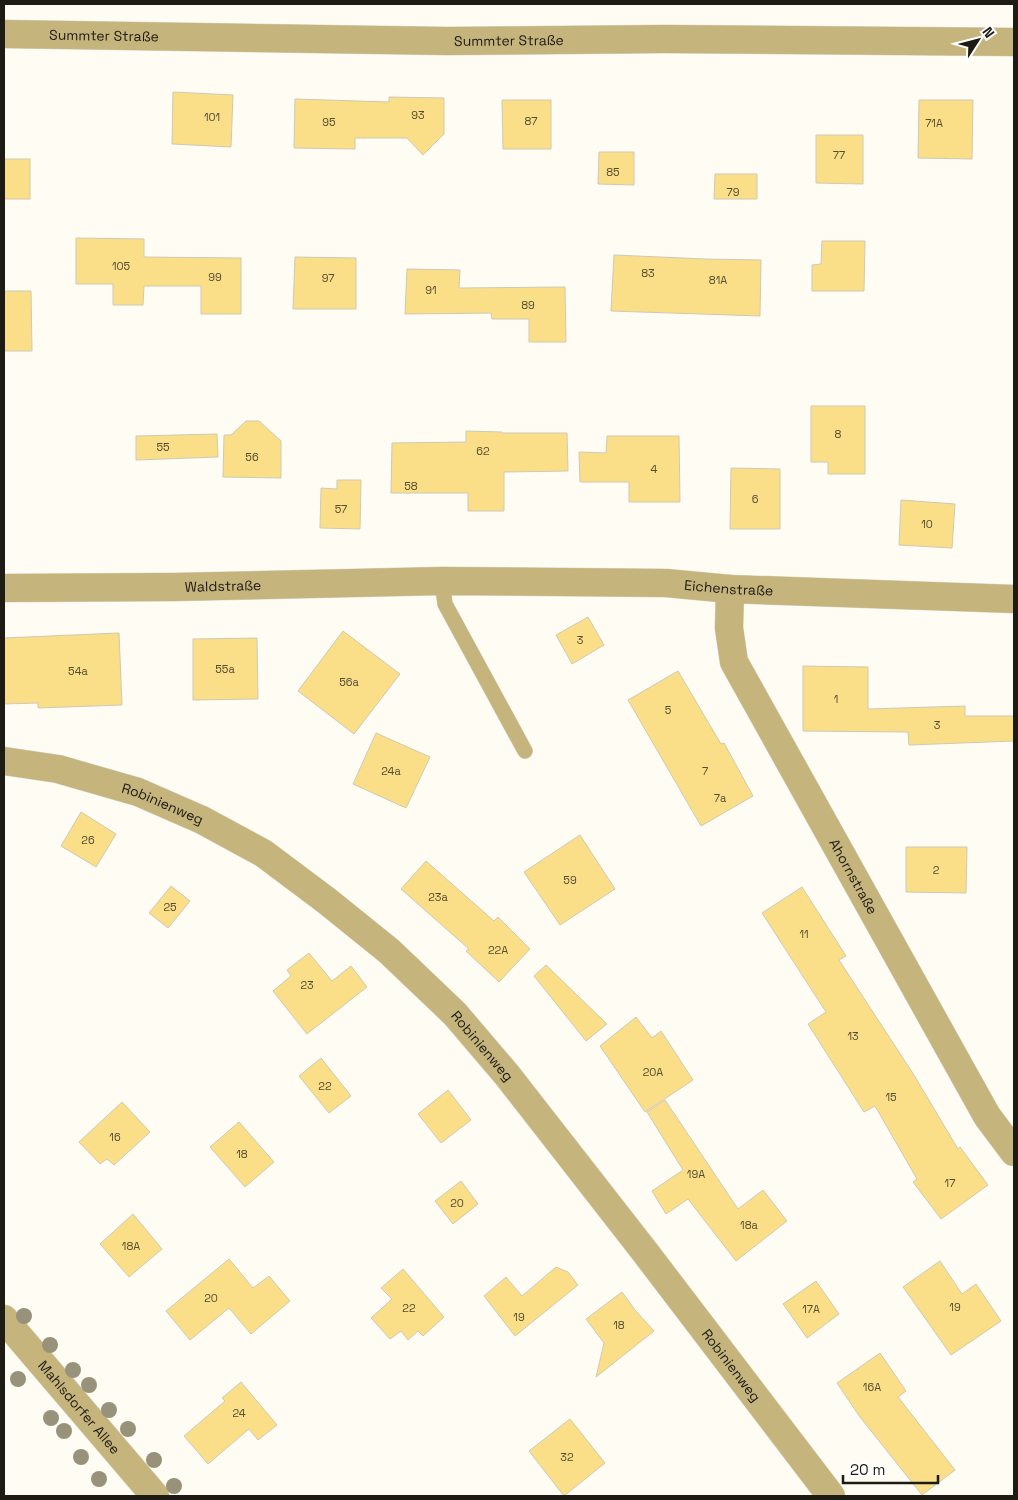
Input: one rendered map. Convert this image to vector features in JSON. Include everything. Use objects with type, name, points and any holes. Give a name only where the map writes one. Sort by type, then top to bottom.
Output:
[{"type":"street","name":"Summter Straße","points":[[4,34],[447,41],[664,39],[1014,42]]},
{"type":"street","name":"Waldstraße","points":[[4,588],[174,587],[442,581]]},
{"type":"street","name":"Eichenstraße","points":[[442,581],[666,583],[730,589],[1014,599]]},
{"type":"street","name":"Ahornstraße","points":[[730,589],[729,628],[734,662],[987,1116],[1014,1152]]},
{"type":"street","name":"Robinienweg","points":[[4,761],[58,769],[138,792],[202,820],[263,853],[389,951],[455,1014],[507,1075],[831,1496]]},
{"type":"street","name":"Mahlsdorfer Allee","points":[[4,1319],[155,1496]]},
{"type":"lane","points":[[442,581],[444,604],[525,751]]},
{"type":"building","points":[[173,92],[233,95],[231,147],[172,144]]},
{"type":"building","points":[[389,97],[444,98],[444,134],[423,155],[407,138],[355,138],[355,149],[294,148],[295,99],[389,102]]},
{"type":"building","points":[[502,100],[551,100],[551,149],[503,149]]},
{"type":"building","points":[[919,100],[973,100],[972,159],[918,158]]},
{"type":"building","points":[[816,135],[863,135],[863,184],[816,183]]},
{"type":"building","points":[[599,152],[634,152],[634,185],[598,184]]},
{"type":"building","points":[[4,159],[30,159],[30,199],[4,199]]},
{"type":"building","points":[[715,174],[757,174],[757,199],[714,199]]},
{"type":"building","points":[[76,238],[144,239],[144,257],[241,258],[241,314],[201,314],[201,286],[144,286],[143,305],[113,305],[113,284],[76,284]]},
{"type":"building","points":[[822,241],[865,241],[864,291],[812,291],[812,265],[821,264]]},
{"type":"building","points":[[614,255],[761,260],[760,316],[611,311]]},
{"type":"building","points":[[295,257],[356,258],[356,309],[293,309]]},
{"type":"building","points":[[407,269],[460,270],[459,288],[565,287],[566,342],[529,342],[529,319],[492,319],[491,313],[405,314]]},
{"type":"building","points":[[4,291],[31,291],[32,351],[4,351]]},
{"type":"building","points":[[811,406],[865,406],[865,474],[828,474],[828,462],[811,462]]},
{"type":"building","points":[[246,421],[259,421],[281,441],[281,478],[223,477],[224,435],[231,435]]},
{"type":"building","points":[[466,431],[567,433],[568,471],[504,472],[504,511],[468,511],[468,493],[391,493],[392,443],[466,442]]},
{"type":"building","points":[[217,434],[218,457],[136,460],[136,436]]},
{"type":"building","points":[[607,436],[679,436],[680,502],[629,502],[629,482],[580,482],[579,452],[606,453]]},
{"type":"building","points":[[731,468],[780,469],[780,529],[730,529]]},
{"type":"building","points":[[337,480],[361,480],[360,529],[320,528],[321,488],[337,489]]},
{"type":"building","points":[[901,500],[955,504],[952,548],[899,545]]},
{"type":"building","points":[[588,617],[604,645],[572,664],[556,635]]},
{"type":"building","points":[[343,631],[400,674],[354,734],[298,691]]},
{"type":"building","points":[[119,633],[122,705],[38,708],[38,703],[4,704],[4,638]]},
{"type":"building","points":[[257,638],[258,699],[193,700],[193,639]]},
{"type":"building","points":[[803,666],[868,667],[868,709],[965,706],[965,716],[1014,716],[1014,741],[909,745],[908,732],[803,731]]},
{"type":"building","points":[[678,671],[721,744],[724,743],[753,796],[701,826],[628,700]]},
{"type":"building","points":[[376,733],[430,757],[406,808],[353,784]]},
{"type":"building","points":[[81,812],[116,834],[96,867],[61,846]]},
{"type":"building","points":[[580,835],[615,889],[560,925],[524,872]]},
{"type":"building","points":[[906,847],[967,847],[966,893],[906,892]]},
{"type":"building","points":[[426,861],[494,921],[498,917],[530,949],[499,982],[466,951],[469,949],[401,889]]},
{"type":"building","points":[[171,886],[190,901],[168,928],[149,913]]},
{"type":"building","points":[[802,887],[846,956],[839,960],[914,1075],[958,1149],[960,1147],[988,1185],[941,1219],[913,1182],[917,1179],[875,1106],[864,1112],[808,1024],[826,1012],[762,913]]},
{"type":"building","points":[[309,953],[332,981],[351,966],[367,987],[307,1034],[273,991],[291,976],[287,970]]},
{"type":"building","points":[[546,965],[607,1024],[586,1041],[534,976]]},
{"type":"building","points":[[636,1017],[652,1038],[661,1031],[693,1080],[645,1112],[600,1046]]},
{"type":"building","points":[[321,1058],[351,1096],[329,1113],[299,1076]]},
{"type":"building","points":[[448,1090],[471,1120],[441,1143],[418,1114]]},
{"type":"building","points":[[665,1100],[738,1209],[763,1190],[787,1221],[736,1261],[688,1199],[666,1214],[652,1191],[683,1170],[647,1112]]},
{"type":"building","points":[[122,1102],[150,1132],[114,1165],[107,1159],[100,1164],[79,1142]]},
{"type":"building","points":[[239,1122],[274,1162],[245,1187],[210,1147]]},
{"type":"building","points":[[461,1181],[478,1204],[453,1224],[435,1201]]},
{"type":"building","points":[[133,1214],[162,1249],[129,1277],[100,1244]]},
{"type":"building","points":[[229,1259],[253,1288],[269,1276],[290,1301],[251,1334],[229,1308],[190,1340],[166,1311]]},
{"type":"building","points":[[940,1261],[962,1294],[976,1284],[1001,1321],[951,1355],[903,1287]]},
{"type":"building","points":[[556,1267],[568,1272],[578,1285],[515,1336],[484,1296],[506,1277],[522,1296]]},
{"type":"building","points":[[403,1269],[444,1317],[423,1336],[418,1331],[408,1340],[401,1331],[390,1339],[371,1318],[392,1299],[381,1288]]},
{"type":"building","points":[[816,1281],[839,1314],[807,1338],[783,1304]]},
{"type":"building","points":[[622,1292],[654,1331],[596,1377],[604,1343],[586,1319]]},
{"type":"building","points":[[880,1353],[906,1391],[898,1397],[955,1470],[922,1495],[860,1417],[837,1383]]},
{"type":"building","points":[[241,1382],[277,1425],[258,1440],[249,1429],[208,1464],[184,1436],[225,1401],[222,1398]]},
{"type":"building","points":[[570,1419],[605,1463],[564,1496],[529,1451]]}]
